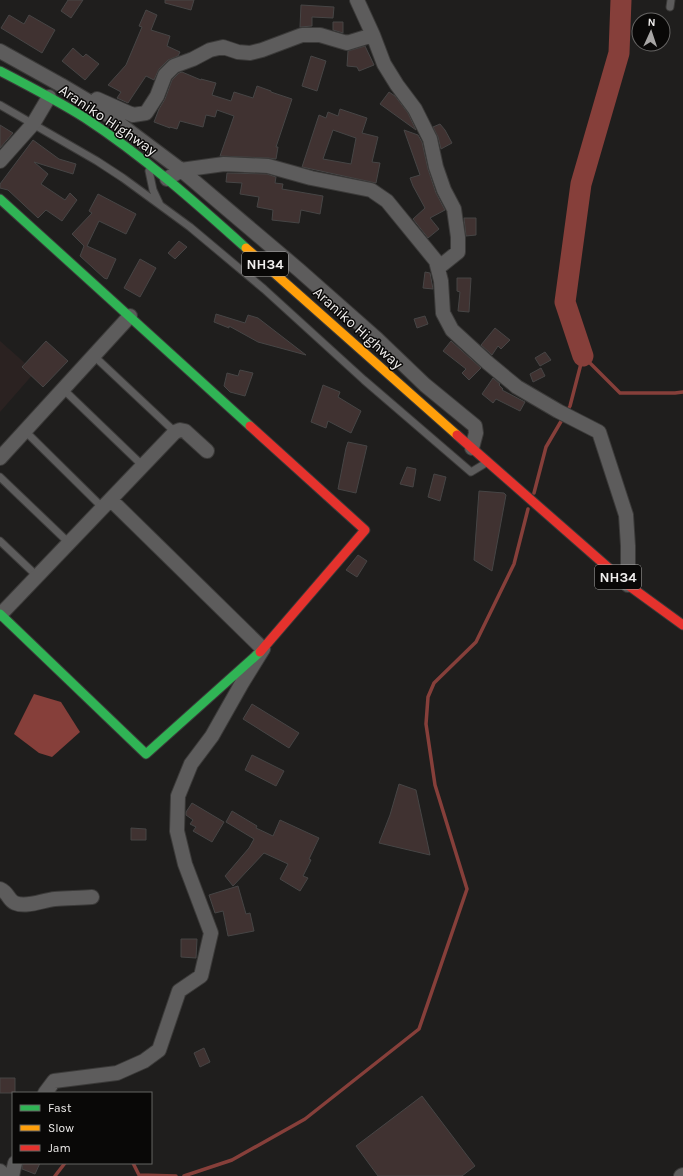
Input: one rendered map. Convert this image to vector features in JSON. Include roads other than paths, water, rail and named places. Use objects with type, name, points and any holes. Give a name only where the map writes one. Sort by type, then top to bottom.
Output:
[{"type":"main road","name":"Araniko Highway","points":[[0,71],[50,97],[85,118],[147,162],[246,249],[270,282],[296,280],[316,323],[346,350],[448,439],[472,448],[628,585],[675,620],[683,624]]},
{"type":"main road","points":[[0,199],[365,530],[263,649],[146,754],[0,614]]},
{"type":"street","points":[[357,0],[384,64],[397,85],[415,109],[430,139],[436,167],[444,190],[454,209],[458,237],[458,252],[438,268]]},
{"type":"street","points":[[2,58],[132,115],[146,113],[157,96],[165,75],[174,66],[193,59],[210,50],[223,47],[238,52],[250,53],[302,35],[320,35],[347,43],[372,35]]},
{"type":"street","points":[[62,85],[93,104],[181,170],[246,249],[296,280],[377,339],[425,385],[475,426],[476,433],[472,448]]},
{"type":"street","points":[[0,161],[33,124],[50,97]]},
{"type":"street","points":[[167,179],[181,170],[224,164],[268,166],[311,178],[371,190],[387,201],[436,261],[441,281],[443,313],[452,330],[517,387],[558,411],[599,432],[626,515],[628,585]]},
{"type":"street","points":[[0,458],[130,316]]},
{"type":"street","points":[[0,614],[175,432],[180,430],[185,431],[207,451]]},
{"type":"street","points":[[46,1092],[54,1081],[117,1073],[144,1060],[159,1050],[178,991],[201,976],[211,933],[185,864],[177,831],[178,796],[191,764],[212,736],[263,649],[107,504]]},
{"type":"street","points":[[0,889],[7,893],[10,899],[15,903],[22,904],[53,899],[92,897]]},
{"type":"street","points":[[12,1176],[15,1164]]},
{"type":"street","points":[[0,1171],[5,1176]]},
{"type":"lane","points":[[0,105],[97,162],[190,227],[246,249],[270,282],[448,439],[471,472],[488,462]]},
{"type":"lane","points":[[147,162],[153,190],[160,205]]},
{"type":"lane","points":[[94,356],[175,432]]},
{"type":"lane","points":[[63,389],[142,466]]},
{"type":"lane","points":[[25,431],[107,504]]},
{"type":"lane","points":[[0,477],[69,543]]},
{"type":"lane","points":[[0,542],[37,576]]},
{"type":"waterway","points":[[583,356],[565,302],[581,184],[619,53],[621,0]]},
{"type":"waterway","points":[[583,356],[620,393],[683,392]]},
{"type":"waterway","points":[[566,413],[570,406],[583,356]]},
{"type":"waterway","points":[[534,493],[546,447],[563,418]]},
{"type":"waterway","points":[[184,1176],[232,1160],[305,1119],[419,1029],[467,889],[435,785],[426,724],[428,697],[434,683],[476,642],[514,564],[528,509]]},
{"type":"waterway","points":[[55,1176],[64,1164]]},
{"type":"waterway","points":[[134,1164],[139,1175],[176,1176]]}]
